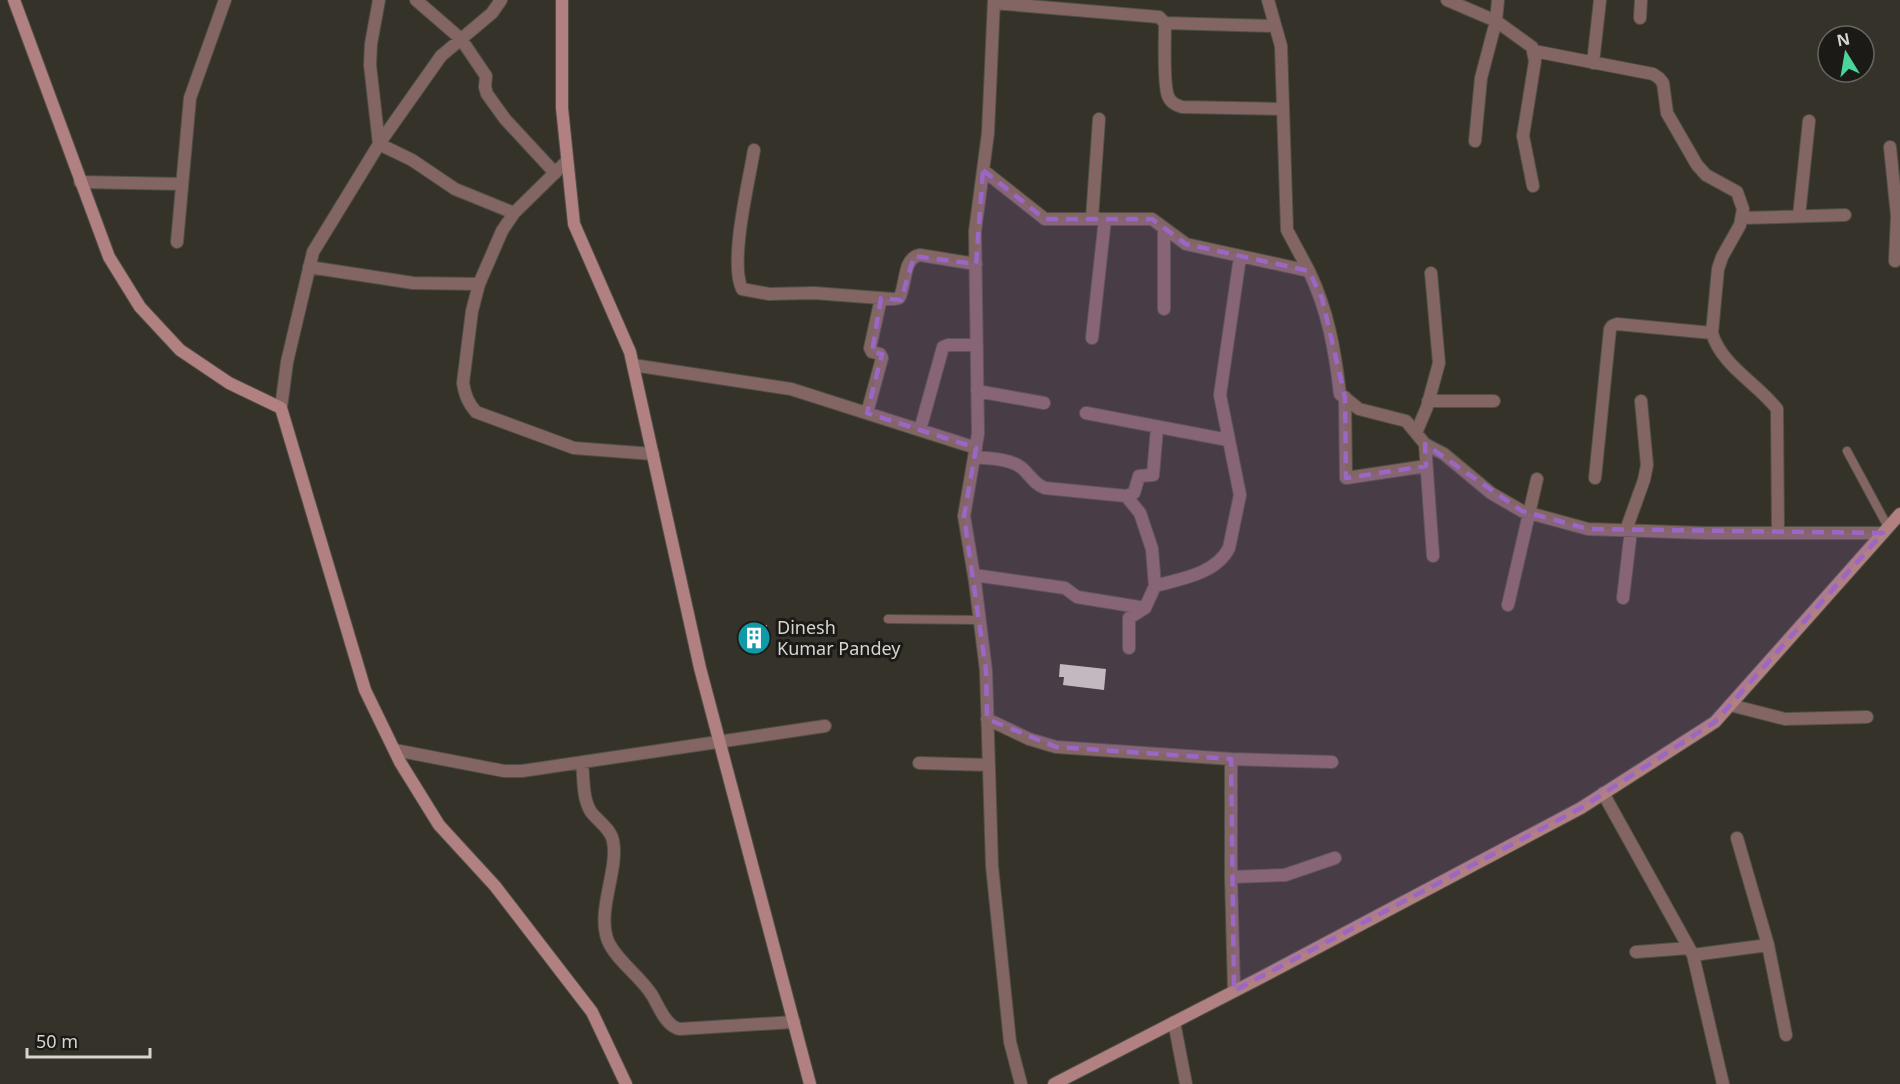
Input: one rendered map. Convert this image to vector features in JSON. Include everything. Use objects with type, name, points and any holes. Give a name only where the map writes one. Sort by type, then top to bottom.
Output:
[{"type":"street","points":[[14,0],[109,257],[140,307],[180,350],[229,383],[281,408]]},
{"type":"street","points":[[177,242],[190,98],[225,0]]},
{"type":"street","points":[[379,0],[371,44],[370,65],[379,144]]},
{"type":"street","points":[[416,0],[461,39],[486,76],[487,94],[505,119],[555,173]]},
{"type":"street","points":[[501,0],[492,13],[441,56],[379,144],[313,252],[286,362],[281,408],[365,690],[395,750],[439,825],[495,886],[592,1012],[627,1084]]},
{"type":"street","points":[[562,0],[562,108],[574,224],[630,352],[700,668],[810,1084]]},
{"type":"street","points":[[1268,0],[1281,46],[1287,230],[1322,298],[1335,355],[1340,394],[1359,409],[1406,421],[1425,444],[1444,454],[1491,493],[1522,511],[1588,529],[1778,533],[1885,530]]},
{"type":"street","points":[[1447,0],[1496,21],[1529,44],[1534,51],[1535,61],[1523,136],[1533,186]]},
{"type":"street","points":[[1476,141],[1482,71],[1496,21],[1498,0]]},
{"type":"street","points":[[1593,63],[1600,0]]},
{"type":"street","points":[[1640,18],[1641,0]]},
{"type":"street","points":[[1020,1084],[1010,1042],[993,878],[986,671],[964,516],[978,434],[975,231],[988,133],[994,1],[1159,17],[1165,23],[1275,26]]},
{"type":"street","points":[[1165,23],[1166,90],[1171,101],[1176,105],[1283,109]]},
{"type":"street","points":[[1534,51],[1653,74],[1659,78],[1663,83],[1667,113],[1697,165],[1706,175],[1737,192],[1743,209],[1742,218],[1718,269],[1712,333],[1716,342],[1740,373],[1777,409],[1778,533]]},
{"type":"street","points":[[1092,338],[1099,219],[1099,118]]},
{"type":"street","points":[[1799,216],[1809,121]]},
{"type":"street","points":[[379,144],[412,160],[455,189],[514,213]]},
{"type":"street","points":[[1890,147],[1898,216],[1895,261]]},
{"type":"street","points":[[754,150],[739,249],[742,289],[769,294],[814,293],[893,299],[900,298],[903,292],[909,261],[914,256],[976,264]]},
{"type":"street","points":[[567,161],[514,213],[502,231],[479,284],[472,311],[463,383],[469,404],[476,411],[574,448],[653,454]]},
{"type":"street","points":[[983,170],[1045,219],[1152,219],[1186,244],[1309,271]]},
{"type":"street","points":[[80,182],[182,184]]},
{"type":"street","points":[[1742,218],[1845,215]]},
{"type":"street","points":[[1164,228],[1164,309]]},
{"type":"street","points":[[1155,586],[1207,570],[1226,553],[1240,500],[1220,395],[1240,256]]},
{"type":"street","points":[[309,267],[413,283],[479,284]]},
{"type":"street","points":[[1416,433],[1428,401],[1439,358],[1431,273]]},
{"type":"street","points":[[867,413],[882,358],[870,348],[881,298]]},
{"type":"street","points":[[1595,478],[1612,326],[1617,324],[1712,333]]},
{"type":"street","points":[[920,430],[943,347],[977,345]]},
{"type":"street","points":[[633,364],[790,388],[920,430],[975,453],[1016,464],[1039,486],[1045,488],[1126,496],[1134,493],[1139,476],[1153,475],[1157,428]]},
{"type":"street","points":[[977,391],[1044,403]]},
{"type":"street","points":[[1345,397],[1346,478],[1426,466]]},
{"type":"street","points":[[1428,401],[1494,401]]},
{"type":"street","points":[[1623,598],[1628,530],[1647,465],[1641,402]]},
{"type":"street","points":[[1086,413],[1228,440]]},
{"type":"street","points":[[1425,444],[1433,556]]},
{"type":"street","points":[[1509,605],[1537,479]]},
{"type":"street","points":[[1126,496],[1140,513],[1152,549],[1155,586],[1145,608],[1129,618],[1129,648]]},
{"type":"street","points":[[1054,1084],[1581,808],[1715,722],[1900,514]]},
{"type":"street","points":[[974,575],[1065,588],[1077,597],[1145,608]]},
{"type":"street","points":[[1730,705],[1785,719],[1867,717]]},
{"type":"street","points":[[987,719],[1029,739],[1056,747],[1231,759],[1332,762]]},
{"type":"street","points":[[395,750],[512,771],[825,726]]},
{"type":"street","points":[[1231,759],[1234,991]]},
{"type":"street","points":[[582,762],[587,802],[613,842],[605,914],[608,940],[613,951],[642,980],[670,1025],[680,1029],[794,1022]]},
{"type":"street","points":[[919,763],[989,765]]},
{"type":"street","points":[[1603,793],[1691,952],[1723,1084]]},
{"type":"street","points":[[1737,838],[1768,945],[1786,1035]]},
{"type":"street","points":[[1231,877],[1285,875],[1335,858]]},
{"type":"street","points":[[1636,952],[1691,952],[1768,945]]},
{"type":"street","points":[[1174,1022],[1186,1084]]},
{"type":"lane","points":[[1847,451],[1885,530]]},
{"type":"lane","points":[[888,619],[980,620]]},
{"type":"highlighted area","points":[[983,170],[1045,219],[1152,219],[1186,244],[1309,271],[1322,298],[1345,397],[1346,478],[1426,466],[1425,444],[1522,511],[1588,529],[1883,533],[1715,722],[1581,808],[1234,991],[1231,759],[1056,747],[987,719],[986,671],[964,516],[976,448],[867,413],[882,354],[872,352],[881,298],[901,300],[914,256],[976,264]]},
{"type":"building","name":"Dinesh Kumar Pandey","points":[[767,625],[766,640],[743,646],[743,628]]},
{"type":"building","points":[[1060,664],[1106,669],[1104,690],[1063,685],[1064,677],[1059,677]]},
{"type":"place","name":"Dinesh Kumar Pandey","points":[[754,638]]}]
